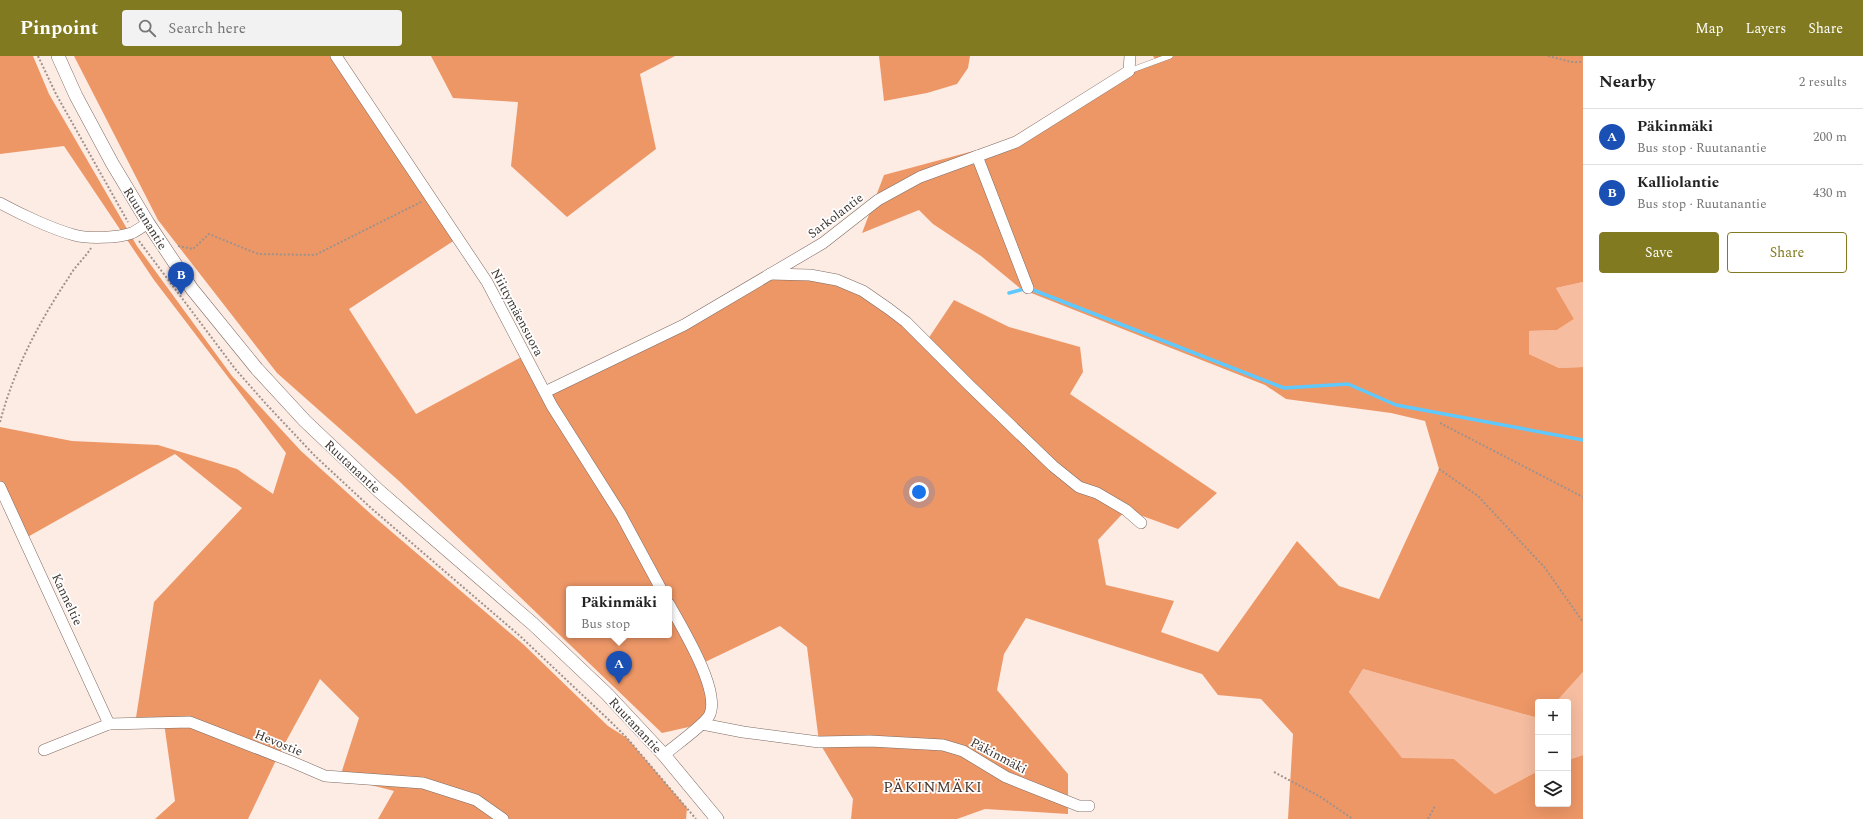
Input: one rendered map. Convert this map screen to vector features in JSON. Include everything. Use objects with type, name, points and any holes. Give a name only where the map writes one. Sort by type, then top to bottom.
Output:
[{"type":"street","name":"Ruutanantie","points":[[58,56],[112,163],[148,223],[192,288],[257,369],[305,421],[379,491],[534,624],[607,694],[694,789],[717,819]]},
{"type":"street","name":"Niittymäensuora","points":[[336,56],[487,282],[545,392],[621,515],[659,586]]},
{"type":"street","points":[[1129,71],[1130,56]]},
{"type":"street","name":"Sarkolantie","points":[[545,392],[684,325],[823,243],[878,200],[920,177],[1016,142],[1129,71]]},
{"type":"street","points":[[977,156],[1028,288]]},
{"type":"street","points":[[0,203],[18,213],[75,236],[98,237],[123,235],[134,232],[148,223]]},
{"type":"street","points":[[770,274],[810,275],[837,280],[863,291],[906,322],[1052,466],[1079,487],[1097,493],[1126,510],[1141,522]]},
{"type":"street","name":"Kanneltie","points":[[0,487],[109,724]]},
{"type":"street","points":[[664,755],[710,716],[713,702],[701,664],[672,610]]},
{"type":"street","name":"Hevostie","points":[[44,750],[109,724],[190,722],[290,760],[325,776],[423,783],[476,800],[503,819]]},
{"type":"street","name":"Päkinmäki","points":[[702,724],[743,732],[819,742],[870,741],[943,744],[963,750],[1006,777],[1079,806],[1089,806]]},
{"type":"lane","points":[[1129,71],[1170,56]]},
{"type":"path","points":[[1548,56],[1571,62],[1583,62]]},
{"type":"path","points":[[161,242],[193,249],[209,234],[258,254],[315,255],[430,197]]},
{"type":"path","points":[[0,422],[6,398],[27,347],[70,275],[83,261],[98,237]]},
{"type":"path","points":[[1440,423],[1583,497]]},
{"type":"path","points":[[1439,469],[1478,496],[1545,568],[1583,622]]},
{"type":"path","points":[[1274,772],[1319,796],[1353,819]]},
{"type":"path","points":[[1428,819],[1435,806]]},
{"type":"shaded area","points":[[0,56],[33,56],[49,94],[137,246],[232,376],[301,451],[372,515],[523,644],[608,726],[627,738],[687,808],[686,819],[378,819],[394,791],[340,777],[359,718],[320,679],[278,756],[248,819],[155,819],[175,801],[164,723],[135,724],[154,602],[242,508],[175,454],[24,539],[0,487],[0,427],[72,441],[158,445],[237,469],[273,494],[286,453],[154,280],[64,146],[0,154]]},
{"type":"shaded area","points":[[74,56],[336,56],[458,238],[349,309],[416,414],[525,355],[545,392],[770,274],[810,275],[863,291],[926,342],[954,300],[1009,327],[1080,347],[1083,372],[1070,394],[1217,493],[1178,529],[1126,510],[1098,540],[1106,585],[1174,601],[1161,632],[1218,652],[1297,541],[1339,586],[1379,599],[1439,469],[1425,421],[1391,413],[1286,399],[1265,385],[1021,289],[981,256],[933,224],[919,210],[862,233],[884,175],[1003,143],[1117,73],[1155,59],[1153,56],[1583,56],[1583,282],[1556,288],[1574,319],[1557,330],[1529,331],[1529,354],[1559,368],[1583,367],[1583,672],[1559,699],[1535,699],[1535,717],[1363,669],[1349,692],[1402,758],[1454,759],[1495,794],[1535,773],[1535,807],[1571,807],[1571,759],[1583,755],[1583,819],[1288,819],[1293,734],[1261,699],[1218,695],[1202,674],[1026,618],[1004,654],[997,690],[1068,774],[1068,814],[985,809],[957,819],[851,819],[853,799],[819,742],[807,647],[780,626],[701,664],[713,702],[702,724],[662,733],[399,481],[277,373],[158,220]]},
{"type":"shaded area","points":[[431,56],[675,56],[640,74],[656,149],[567,217],[511,166],[518,102],[453,98]]},
{"type":"shaded area","points":[[879,56],[970,56],[968,68],[957,84],[927,93],[884,101]]},
{"type":"shaded area","points":[[1583,282],[1583,367],[1559,368],[1529,354],[1529,331],[1557,330],[1574,319],[1556,288]]},
{"type":"shaded area","points":[[1363,669],[1535,717],[1535,773],[1495,794],[1454,759],[1402,759],[1349,692]]},
{"type":"shaded area","points":[[1583,672],[1583,755],[1571,759],[1571,699],[1559,699]]},
{"type":"waterway","points":[[1009,293],[1028,288],[1284,388],[1348,384],[1396,405],[1583,440]]},
{"type":"place","name":"Kalliolantie","points":[[181,295]]},
{"type":"place","name":"Päkinmäki","points":[[619,684]]},
{"type":"district","name":"PÄKINMÄKI","points":[[933,787]]}]
